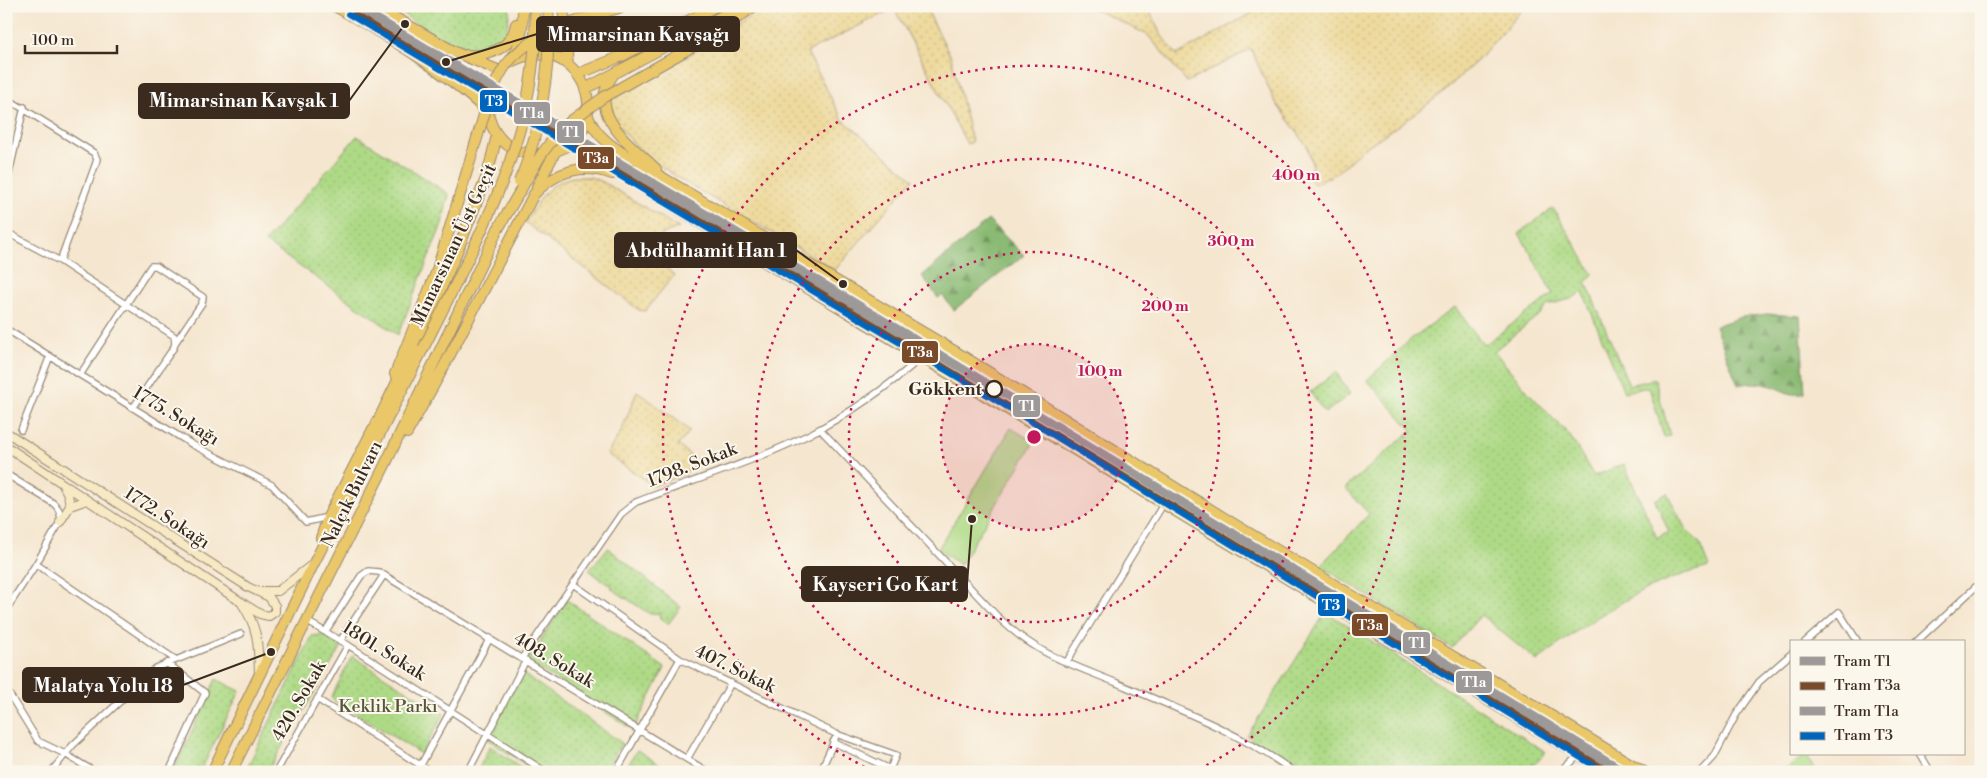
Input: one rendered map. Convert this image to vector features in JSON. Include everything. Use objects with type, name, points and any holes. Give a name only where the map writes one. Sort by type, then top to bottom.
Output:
[{"type":"highway","points":[[335,6],[435,67],[488,112]]},
{"type":"highway","points":[[375,6],[455,52],[504,68],[522,57],[538,54],[554,57],[568,65],[578,74],[585,89],[588,106],[587,114],[581,130],[570,144],[555,152],[542,155],[523,153],[506,144],[497,135],[488,112],[489,90],[504,68],[516,52],[523,23],[521,6]]},
{"type":"highway","points":[[455,52],[485,55],[506,44],[514,34],[521,6]]},
{"type":"highway","name":"Mimarsinan Üst Geçit","points":[[424,349],[496,202],[512,160],[528,99],[536,26],[535,6]]},
{"type":"highway","name":"Mimarsinan Üst Geçit","points":[[498,229],[529,159],[539,117],[548,52],[548,6]]},
{"type":"highway","points":[[563,6],[568,65]]},
{"type":"highway","points":[[371,434],[436,273],[459,200],[478,129],[491,92],[505,66],[523,47],[551,30],[625,6]]},
{"type":"highway","points":[[578,74],[622,56],[716,6]]},
{"type":"highway","points":[[585,89],[741,6]]},
{"type":"highway","points":[[498,229],[541,155],[556,135],[567,125],[604,97],[720,31],[754,6]]},
{"type":"highway","points":[[615,74],[605,92],[606,114],[616,129],[664,177]]},
{"type":"highway","points":[[587,114],[592,126],[605,140],[633,160],[956,352],[1234,524],[1644,772]]},
{"type":"highway","points":[[314,563],[328,517],[419,338],[459,247],[488,176],[497,135]]},
{"type":"highway","points":[[570,144],[1606,772]]},
{"type":"highway","points":[[385,465],[408,432],[441,372],[555,152]]},
{"type":"highway","points":[[532,197],[552,178],[581,168],[610,173],[648,191]]},
{"type":"highway","name":"Nalçık Bulvarı","points":[[231,772],[308,622],[498,229]]},
{"type":"highway","name":"Nalçık Bulvarı","points":[[212,772],[314,563],[424,349]]},
{"type":"street","points":[[6,98],[24,107],[94,153],[96,157],[96,163],[60,261]]},
{"type":"street","points":[[6,186],[24,107]]},
{"type":"street","points":[[6,232],[60,261],[173,335],[175,343]]},
{"type":"street","points":[[80,375],[148,269],[156,266],[200,294],[203,299],[133,408]]},
{"type":"street","name":"1775. Sokağı","points":[[6,329],[213,456],[272,485],[306,522],[328,517]]},
{"type":"street","points":[[21,430],[50,356]]},
{"type":"street","name":"1798. Sokak","points":[[468,772],[524,659],[621,514],[632,504],[774,450],[820,428],[877,393],[922,356]]},
{"type":"street","points":[[820,428],[1004,624],[1038,650],[1221,729],[1252,745],[1294,772]]},
{"type":"street","name":"1772. Sokağı","points":[[6,432],[256,592],[270,598],[276,606],[275,612],[269,616],[260,614],[6,446]]},
{"type":"street","points":[[6,474],[56,505],[61,515],[60,522]]},
{"type":"street","points":[[62,483],[68,494],[70,506]]},
{"type":"street","points":[[6,610],[70,506],[87,500]]},
{"type":"street","points":[[1066,663],[1164,504]]},
{"type":"street","points":[[256,592],[278,591],[314,563]]},
{"type":"street","points":[[36,564],[176,660]]},
{"type":"street","points":[[325,632],[363,574],[372,570],[384,575],[340,641]]},
{"type":"street","name":"408. Sokak","points":[[384,575],[708,772]]},
{"type":"street","points":[[1918,640],[1981,582]]},
{"type":"street","name":"407. Sokak","points":[[574,584],[680,659],[836,734],[896,755],[890,769],[833,742]]},
{"type":"street","name":"1772. Sokağı","points":[[241,602],[251,617],[258,638],[259,677]]},
{"type":"street","points":[[1807,640],[1839,612],[1857,640]]},
{"type":"street","name":"1801. Sokak","points":[[308,622],[348,645],[546,772]]},
{"type":"street","points":[[51,772],[65,754],[86,733],[133,691],[151,672],[167,663],[241,634]]},
{"type":"street","points":[[417,772],[490,638]]},
{"type":"street","name":"420. Sokak","points":[[277,771],[348,645]]},
{"type":"street","points":[[1700,772],[1714,758],[1736,715],[1759,682],[1790,655]]},
{"type":"street","points":[[616,772],[680,659]]},
{"type":"street","points":[[167,663],[205,694],[169,772]]},
{"type":"street","points":[[687,759],[731,684]]},
{"type":"street","points":[[6,688],[38,741],[95,772]]},
{"type":"street","points":[[317,699],[432,772]]},
{"type":"street","points":[[820,772],[836,734]]},
{"type":"street","points":[[1561,772],[1579,755]]},
{"type":"street","points":[[1921,756],[1931,772]]},
{"type":"green space","points":[[406,6],[422,6],[428,11],[440,6],[510,6],[504,37],[495,47],[483,51],[468,49],[438,37],[402,13]]},
{"type":"green space","points":[[357,136],[449,194],[442,224],[398,335],[265,242]]},
{"type":"green space","points":[[1553,208],[1593,274],[1586,282],[1629,385],[1655,379],[1670,436],[1664,437],[1649,387],[1624,392],[1583,292],[1571,299],[1548,305],[1540,314],[1494,351],[1528,392],[1570,436],[1594,476],[1624,464],[1657,538],[1669,532],[1655,500],[1667,493],[1685,528],[1699,542],[1709,567],[1684,574],[1639,593],[1597,617],[1537,661],[1481,615],[1452,648],[1320,566],[1369,514],[1345,488],[1412,430],[1367,380],[1411,339],[1455,307],[1484,345],[1553,294],[1519,233]]},
{"type":"green space","points":[[988,220],[1024,255],[954,310],[942,295],[938,298],[922,276]]},
{"type":"green space","points":[[1767,314],[1800,316],[1805,393],[1790,393],[1760,383],[1738,385],[1715,326],[1741,317]]},
{"type":"green space","points":[[1336,372],[1350,394],[1325,413],[1310,392]]},
{"type":"green space","points":[[1011,428],[1034,442],[960,565],[938,549]]},
{"type":"green space","points":[[608,548],[681,607],[668,624],[660,618],[659,613],[650,614],[612,589],[611,584],[607,584],[589,570]]},
{"type":"green space","points":[[567,600],[665,668],[633,730],[527,661]]},
{"type":"green space","points":[[1326,612],[1546,752],[1526,772],[1299,772],[1247,736]]},
{"type":"green space","points":[[312,636],[327,636],[342,646],[267,772],[245,772]]},
{"type":"green space","name":"Keklik Parkı","points":[[352,656],[444,714],[421,754],[331,698]]},
{"type":"green space","points":[[522,673],[622,743],[605,772],[537,772],[487,739]]},
{"type":"green space","points":[[216,679],[240,691],[200,772],[173,772]]},
{"type":"green space","points":[[490,746],[528,772],[477,772]]},
{"type":"green space","points":[[637,750],[671,772],[624,772]]},
{"type":"green space","points":[[1806,756],[1818,772],[1783,772]]},
{"type":"sand","points":[[764,6],[925,6],[951,57],[972,142],[967,144],[894,8],[807,52],[842,119],[913,179],[835,270],[681,180],[659,165],[635,145],[612,117],[608,100],[691,54]]},
{"type":"sand","points":[[1088,6],[1147,6],[1161,35],[1177,55],[1264,6],[1525,6],[1478,60],[1442,93],[1415,114],[1363,149],[1335,174],[1314,184],[1310,177],[1312,164],[1307,146],[1274,100],[1251,49],[1187,82],[1148,35]]},
{"type":"sand","points":[[573,177],[590,177],[603,182],[679,228],[660,236],[649,253],[674,275],[645,311],[639,310],[525,222],[544,194],[556,184]]},
{"type":"sand","points":[[637,391],[690,431],[678,445],[700,464],[677,477],[654,486],[607,454],[622,430]]},
{"type":"tram line","name":"T1a","points":[[352,6],[994,389],[1621,772]]},
{"type":"tram line","name":"T1","points":[[358,6],[836,290],[1628,772]]},
{"type":"tram line","name":"T3","points":[[348,14],[989,396],[1604,772]]},
{"type":"tram line","name":"T3a","points":[[354,14],[831,298],[1611,772]]},
{"type":"place","name":"Mimarsinan Kavşak 1","points":[[405,24]]},
{"type":"place","name":"Mimarsinan Kavşağı","points":[[446,62]]},
{"type":"place","name":"Abdülhamit Han 1","points":[[843,284]]},
{"type":"place","name":"Gökkent","points":[[994,389]]},
{"type":"place","name":"Kayseri Go Kart","points":[[972,519]]},
{"type":"place","name":"Malatya Yolu 18","points":[[271,652]]}]
